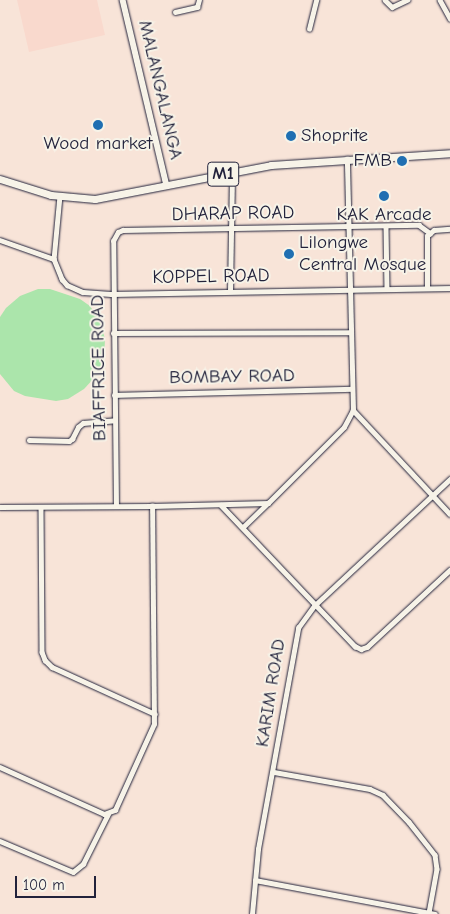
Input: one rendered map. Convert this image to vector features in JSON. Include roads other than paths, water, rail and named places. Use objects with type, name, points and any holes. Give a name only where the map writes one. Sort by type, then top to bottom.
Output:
[{"type":"highway","name":"M1","points":[[0,179],[60,196],[95,199],[292,162],[450,153]]},
{"type":"street","name":"MALANGALANGA","points":[[123,0],[167,186]]},
{"type":"street","points":[[175,12],[197,7],[199,0]]},
{"type":"street","points":[[309,29],[316,0]]},
{"type":"street","points":[[385,0],[392,7],[407,0]]},
{"type":"street","points":[[440,0],[450,17]]},
{"type":"street","points":[[243,527],[344,427],[353,410],[347,159]]},
{"type":"street","points":[[230,291],[232,172]]},
{"type":"street","points":[[0,240],[54,259],[60,196]]},
{"type":"street","points":[[386,226],[387,289]]},
{"type":"street","name":"DHARAP ROAD","points":[[118,232],[419,226],[430,233]]},
{"type":"street","points":[[427,288],[426,239],[430,233],[438,229],[450,229]]},
{"type":"street","name":"BIAFFRICE ROAD","points":[[116,506],[113,240],[118,232]]},
{"type":"street","name":"KOPPEL ROAD","points":[[54,259],[62,279],[74,289],[92,294],[450,288]]},
{"type":"street","points":[[113,333],[350,332]]},
{"type":"street","name":"BOMBAY ROAD","points":[[114,395],[351,389]]},
{"type":"street","points":[[353,410],[450,514]]},
{"type":"street","points":[[29,440],[69,441],[83,423],[115,420]]},
{"type":"street","name":"KARIM ROAD","points":[[252,914],[258,849],[274,772],[298,628],[315,605],[450,479]]},
{"type":"street","points":[[0,507],[221,505],[268,502]]},
{"type":"street","points":[[221,505],[355,646],[364,649],[450,570]]},
{"type":"street","points":[[0,841],[73,872],[83,864],[108,814],[117,807],[150,735],[155,714],[152,506]]},
{"type":"street","points":[[41,507],[42,652],[45,660],[52,667],[155,714]]},
{"type":"street","points":[[0,766],[108,814]]},
{"type":"street","points":[[255,880],[432,914],[437,869],[435,855],[414,828],[382,795],[370,790],[274,772]]},
{"type":"place","name":"Wood market","points":[[98,125]]},
{"type":"place","name":"Shoprite","points":[[291,136]]},
{"type":"place","name":"FMB","points":[[402,161]]},
{"type":"place","name":"KAK Arcade","points":[[384,196]]},
{"type":"place","name":"Lilongwe Central Mosque","points":[[289,254]]}]
